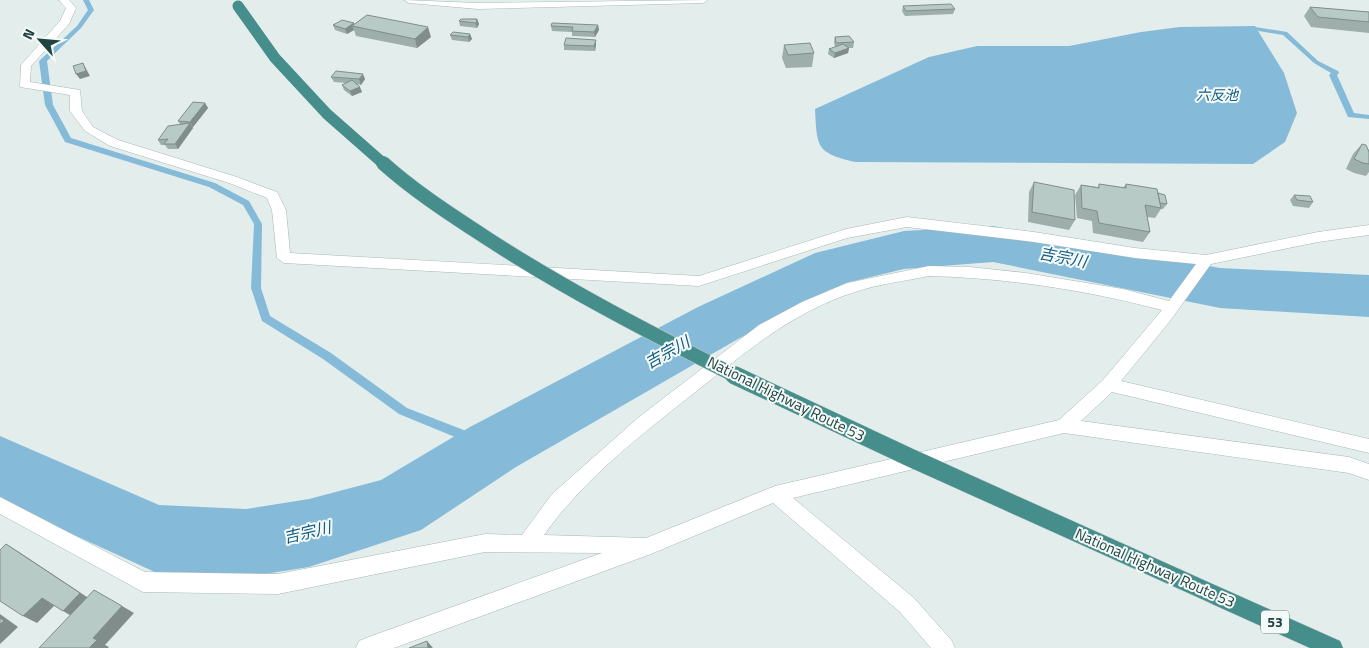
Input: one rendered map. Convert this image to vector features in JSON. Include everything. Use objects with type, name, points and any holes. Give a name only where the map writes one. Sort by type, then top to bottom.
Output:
[{"type":"highway","name":"National Highway Route 53","points":[[236,3],[274,58],[325,112],[381,161],[471,228],[556,280],[754,385],[1333,648]]},
{"type":"street","points":[[64,0],[71,8],[65,22],[26,65],[24,85],[76,92],[76,111],[89,129],[114,143],[234,180],[272,195],[279,210],[284,258],[699,281],[846,234],[908,222],[1034,237],[1204,263],[1318,237],[1369,230]]},
{"type":"street","points":[[409,0],[478,6],[703,0]]},
{"type":"street","points":[[1064,426],[1109,385],[1175,303],[1204,263]]},
{"type":"street","points":[[527,543],[558,500],[645,422],[764,329],[807,306],[852,287],[929,271],[970,272],[1026,278],[1175,303]]},
{"type":"street","points":[[1109,385],[1369,446]]},
{"type":"street","points":[[366,648],[651,545],[775,494],[1064,426],[1349,465],[1369,472]]},
{"type":"street","points":[[775,494],[907,605],[945,648]]},
{"type":"street","points":[[0,505],[143,582],[278,584],[485,543],[651,545]]},
{"type":"water","name":"六反池","points":[[1255,26],[1284,73],[1297,113],[1285,142],[1253,164],[855,162],[842,159],[826,151],[818,140],[815,109],[929,57],[977,46],[1069,46],[1141,32],[1180,27]]},
{"type":"building","points":[[951,4],[955,9],[906,11],[903,6]]},
{"type":"building","points":[[1310,7],[1369,12],[1369,22],[1318,17]]},
{"type":"building","points":[[367,15],[428,27],[415,39],[352,26]]},
{"type":"building","points":[[461,19],[477,19],[476,23],[459,21]]},
{"type":"building","points":[[342,20],[354,23],[345,29],[333,25]]},
{"type":"building","points":[[552,23],[598,25],[594,32],[572,31],[573,27],[551,26]]},
{"type":"building","points":[[453,32],[470,34],[468,37],[450,35]]},
{"type":"building","points":[[849,36],[854,42],[836,43],[835,37]]},
{"type":"building","points":[[566,38],[596,40],[594,46],[564,45]]},
{"type":"building","points":[[810,43],[814,53],[788,55],[784,45]]},
{"type":"building","points":[[843,44],[849,48],[835,53],[829,49]]},
{"type":"building","points":[[83,63],[86,71],[76,74],[73,66]]},
{"type":"building","points":[[336,71],[363,74],[359,79],[331,77]]},
{"type":"building","points":[[352,80],[360,87],[350,91],[342,85]]},
{"type":"building","points":[[193,102],[205,103],[190,122],[178,121]]},
{"type":"building","points":[[190,123],[175,144],[164,144],[168,139],[158,140],[168,126]]},
{"type":"building","points":[[1362,144],[1366,145],[1369,152],[1369,164],[1354,159]]},
{"type":"building","points":[[1034,182],[1074,190],[1075,220],[1032,212]]},
{"type":"building","points":[[1099,184],[1126,188],[1126,184],[1157,189],[1161,208],[1145,205],[1150,232],[1099,223],[1097,211],[1082,208],[1081,185],[1099,188]]},
{"type":"building","points":[[1158,193],[1165,195],[1167,204],[1160,203]]},
{"type":"building","points":[[1294,195],[1310,196],[1313,202],[1297,200]]},
{"type":"building","points":[[6,544],[80,593],[63,611],[42,598],[23,616],[0,601],[0,550]]},
{"type":"building","points":[[94,590],[122,606],[93,638],[97,640],[89,648],[39,648]]},
{"type":"building","points":[[427,641],[428,648],[409,648]]},
{"type":"waterway","points":[[86,0],[91,10],[79,27],[43,61],[49,105],[68,140],[212,185],[246,203],[258,224],[256,288],[266,318],[327,356],[403,411],[493,447]]},
{"type":"waterway","points":[[1249,28],[1285,33],[1316,62],[1335,73],[1333,75],[1351,115],[1369,117]]},
{"type":"waterway","name":"吉宗川","points":[[0,466],[24,480],[157,539],[246,543],[309,533],[397,507],[493,447],[718,323],[834,267],[904,250],[993,244],[1220,288],[1369,296]]}]
